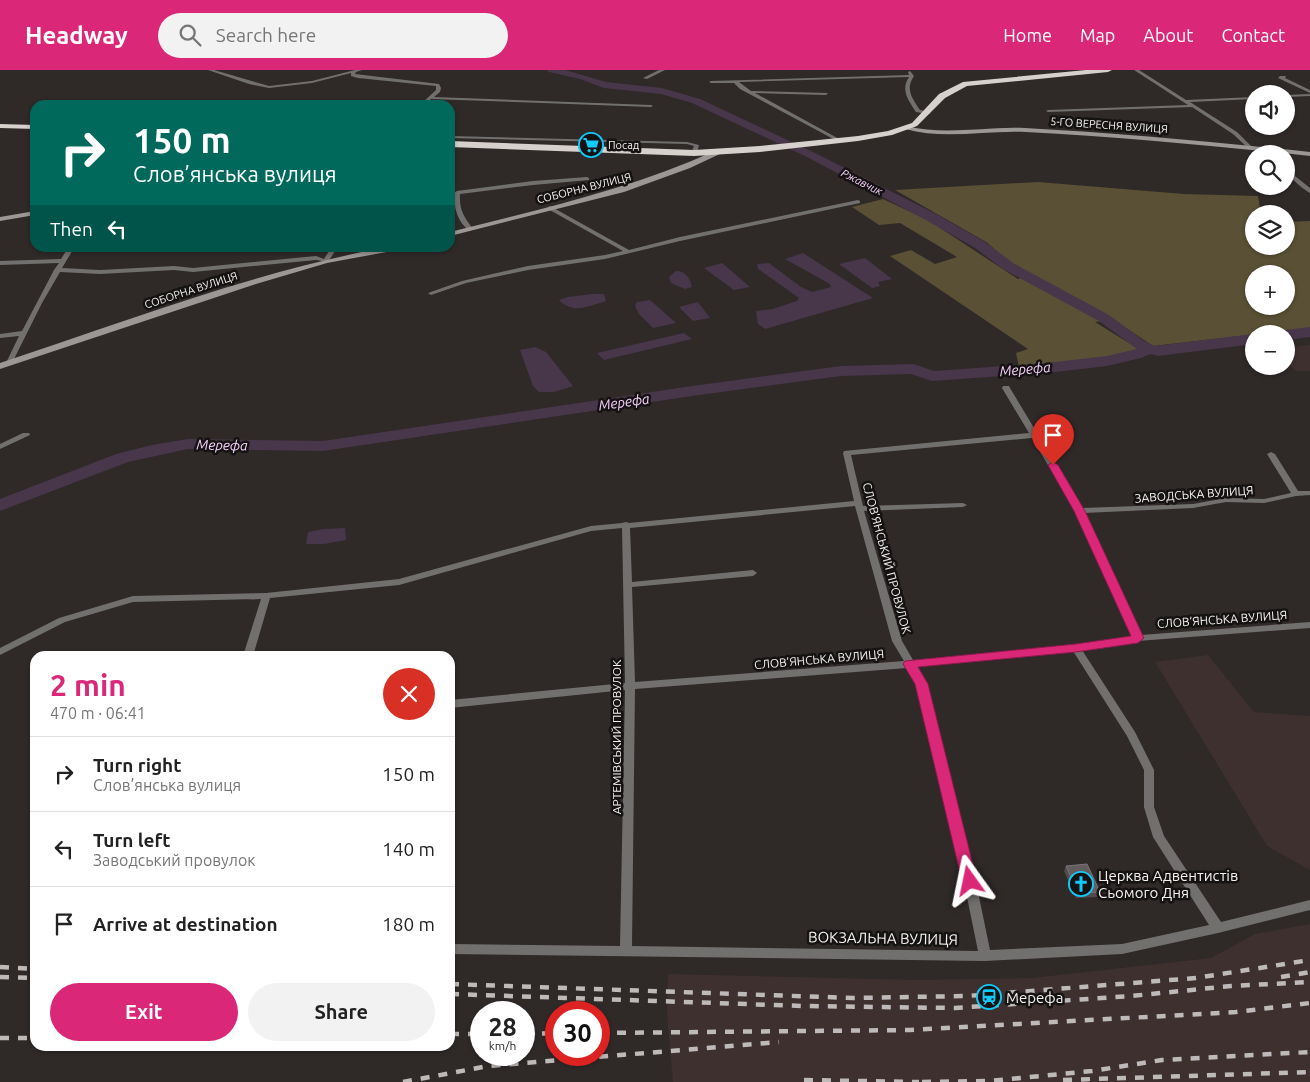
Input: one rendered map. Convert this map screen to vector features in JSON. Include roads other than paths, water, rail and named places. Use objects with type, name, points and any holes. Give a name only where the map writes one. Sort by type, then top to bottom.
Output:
[{"type":"highway","points":[[455,144],[694,152],[774,148],[886,134],[907,128],[915,125],[942,96],[956,88],[1001,80],[1108,70]]},
{"type":"highway","points":[[0,126],[30,127]]},
{"type":"street","points":[[210,70],[269,87],[312,82],[342,74],[437,85],[440,88],[428,100]]},
{"type":"street","points":[[353,74],[360,70]]},
{"type":"street","points":[[645,78],[664,70]]},
{"type":"street","points":[[905,70],[910,72],[912,76]]},
{"type":"street","points":[[1136,70],[1188,101],[1235,133],[1248,145]]},
{"type":"street","points":[[711,82],[912,76]]},
{"type":"street","points":[[912,76],[906,88],[908,94],[918,111],[928,113]]},
{"type":"street","points":[[1284,77],[1280,77],[1310,94]]},
{"type":"street","points":[[736,82],[749,92],[839,140]]},
{"type":"street","points":[[749,92],[826,94]]},
{"type":"street","points":[[1295,95],[1310,94]]},
{"type":"street","points":[[430,98],[651,106]]},
{"type":"street","points":[[1188,101],[1245,98]]},
{"type":"street","points":[[1048,111],[1194,106]]},
{"type":"street","name":"5-ГО ВЕРЕСНЯ ВУЛИЦЯ","points":[[907,128],[937,135],[1003,129],[1245,148]]},
{"type":"street","points":[[455,137],[694,143],[697,145],[694,152]]},
{"type":"street","points":[[590,140],[612,143],[631,151]]},
{"type":"street","name":"СОБОРНА ВУЛИЦЯ","points":[[455,232],[638,186],[692,166],[720,152]]},
{"type":"street","name":"5-ГО ВЕРЕСНЯ ВУЛИЦЯ","points":[[1295,153],[1310,154]]},
{"type":"street","points":[[470,228],[458,215],[456,207],[457,193],[533,183],[587,179]]},
{"type":"street","points":[[1295,179],[1310,191]]},
{"type":"street","points":[[431,293],[464,282],[528,268],[569,263],[628,252],[858,202]]},
{"type":"street","points":[[550,208],[628,252]]},
{"type":"street","points":[[0,219],[30,214]]},
{"type":"street","points":[[4,365],[68,252]]},
{"type":"street","points":[[57,270],[100,272],[174,268],[193,270],[316,258],[326,261],[332,252]]},
{"type":"street","name":"СОБОРНА ВУЛИЦЯ","points":[[4,365],[168,309],[326,261],[372,252]]},
{"type":"street","points":[[0,263],[62,260]]},
{"type":"street","points":[[0,336],[24,332]]},
{"type":"street","points":[[1006,388],[1079,511],[1138,638]]},
{"type":"street","name":"СЛОВ’ЯНСЬКИЙ ПРОВУЛОК","points":[[985,956],[966,863],[921,684],[897,641],[859,506],[847,453],[1035,435]]},
{"type":"street","points":[[0,447],[26,436]]},
{"type":"street","points":[[1271,454],[1296,494]]},
{"type":"street","name":"ЗАВОДСЬКА ВУЛИЦЯ","points":[[1079,511],[1193,506],[1226,500],[1264,501],[1310,493]]},
{"type":"street","points":[[0,652],[62,620],[133,599],[266,596],[399,582],[591,529],[626,524],[859,506],[963,505]]},
{"type":"street","name":"АРТЕМІВСЬКИЙ ПРОВУЛОК","points":[[626,524],[630,686],[626,951]]},
{"type":"street","points":[[627,585],[753,573]]},
{"type":"street","points":[[250,651],[266,596]]},
{"type":"street","name":"СЛОВ’ЯНСЬКА ВУЛИЦЯ","points":[[455,704],[630,686],[910,664],[1076,648],[1138,638],[1310,625]]},
{"type":"street","points":[[1076,648],[1131,735],[1148,770],[1149,807],[1158,837],[1218,928]]},
{"type":"street","name":"ВОКЗАЛЬНА ВУЛИЦЯ","points":[[455,949],[985,956],[1122,949],[1310,905]]},
{"type":"waterway","name":"Ржавчик","points":[[552,70],[583,77],[604,85],[662,91],[696,101],[809,154],[931,217],[980,245],[1008,266],[1104,318],[1139,344],[1150,349]]},
{"type":"waterway","name":"Мерефа","points":[[1295,334],[1310,332]]},
{"type":"waterway","name":"Мерефа","points":[[1150,349],[1158,351],[1245,340]]},
{"type":"waterway","name":"Мерефа","points":[[0,505],[122,458],[152,450],[188,444],[323,446],[692,391],[841,371],[913,369],[932,376],[1047,368],[1107,361],[1136,355],[1150,349]]},
{"type":"railway","points":[[455,984],[853,998],[967,996],[1196,978],[1310,960]]},
{"type":"railway","points":[[0,967],[30,969]]},
{"type":"railway","points":[[1281,977],[1310,972]]},
{"type":"railway","points":[[0,977],[30,978]]},
{"type":"railway","points":[[455,994],[803,1006],[955,1008],[1131,996],[1231,986],[1310,982]]},
{"type":"railway","points":[[610,1033],[910,1030],[1236,1012],[1310,1003]]},
{"type":"railway","points":[[535,1034],[545,1033]]},
{"type":"railway","points":[[455,1034],[470,1034]]},
{"type":"railway","points":[[0,1038],[30,1038]]},
{"type":"railway","points":[[403,1082],[488,1066],[779,1042]]},
{"type":"railway","points":[[922,1082],[989,1081],[1092,1071],[1162,1060],[1310,1052]]},
{"type":"railway","points":[[1063,1080],[1310,1072]]},
{"type":"railway","points":[[804,1080],[919,1082]]},
{"type":"place","name":"Посад","points":[[591,145]]},
{"type":"place","name":"Церква Адвентистів Сьомого Дня","points":[[1081,884]]},
{"type":"place","name":"Мерефа","points":[[989,997]]}]
